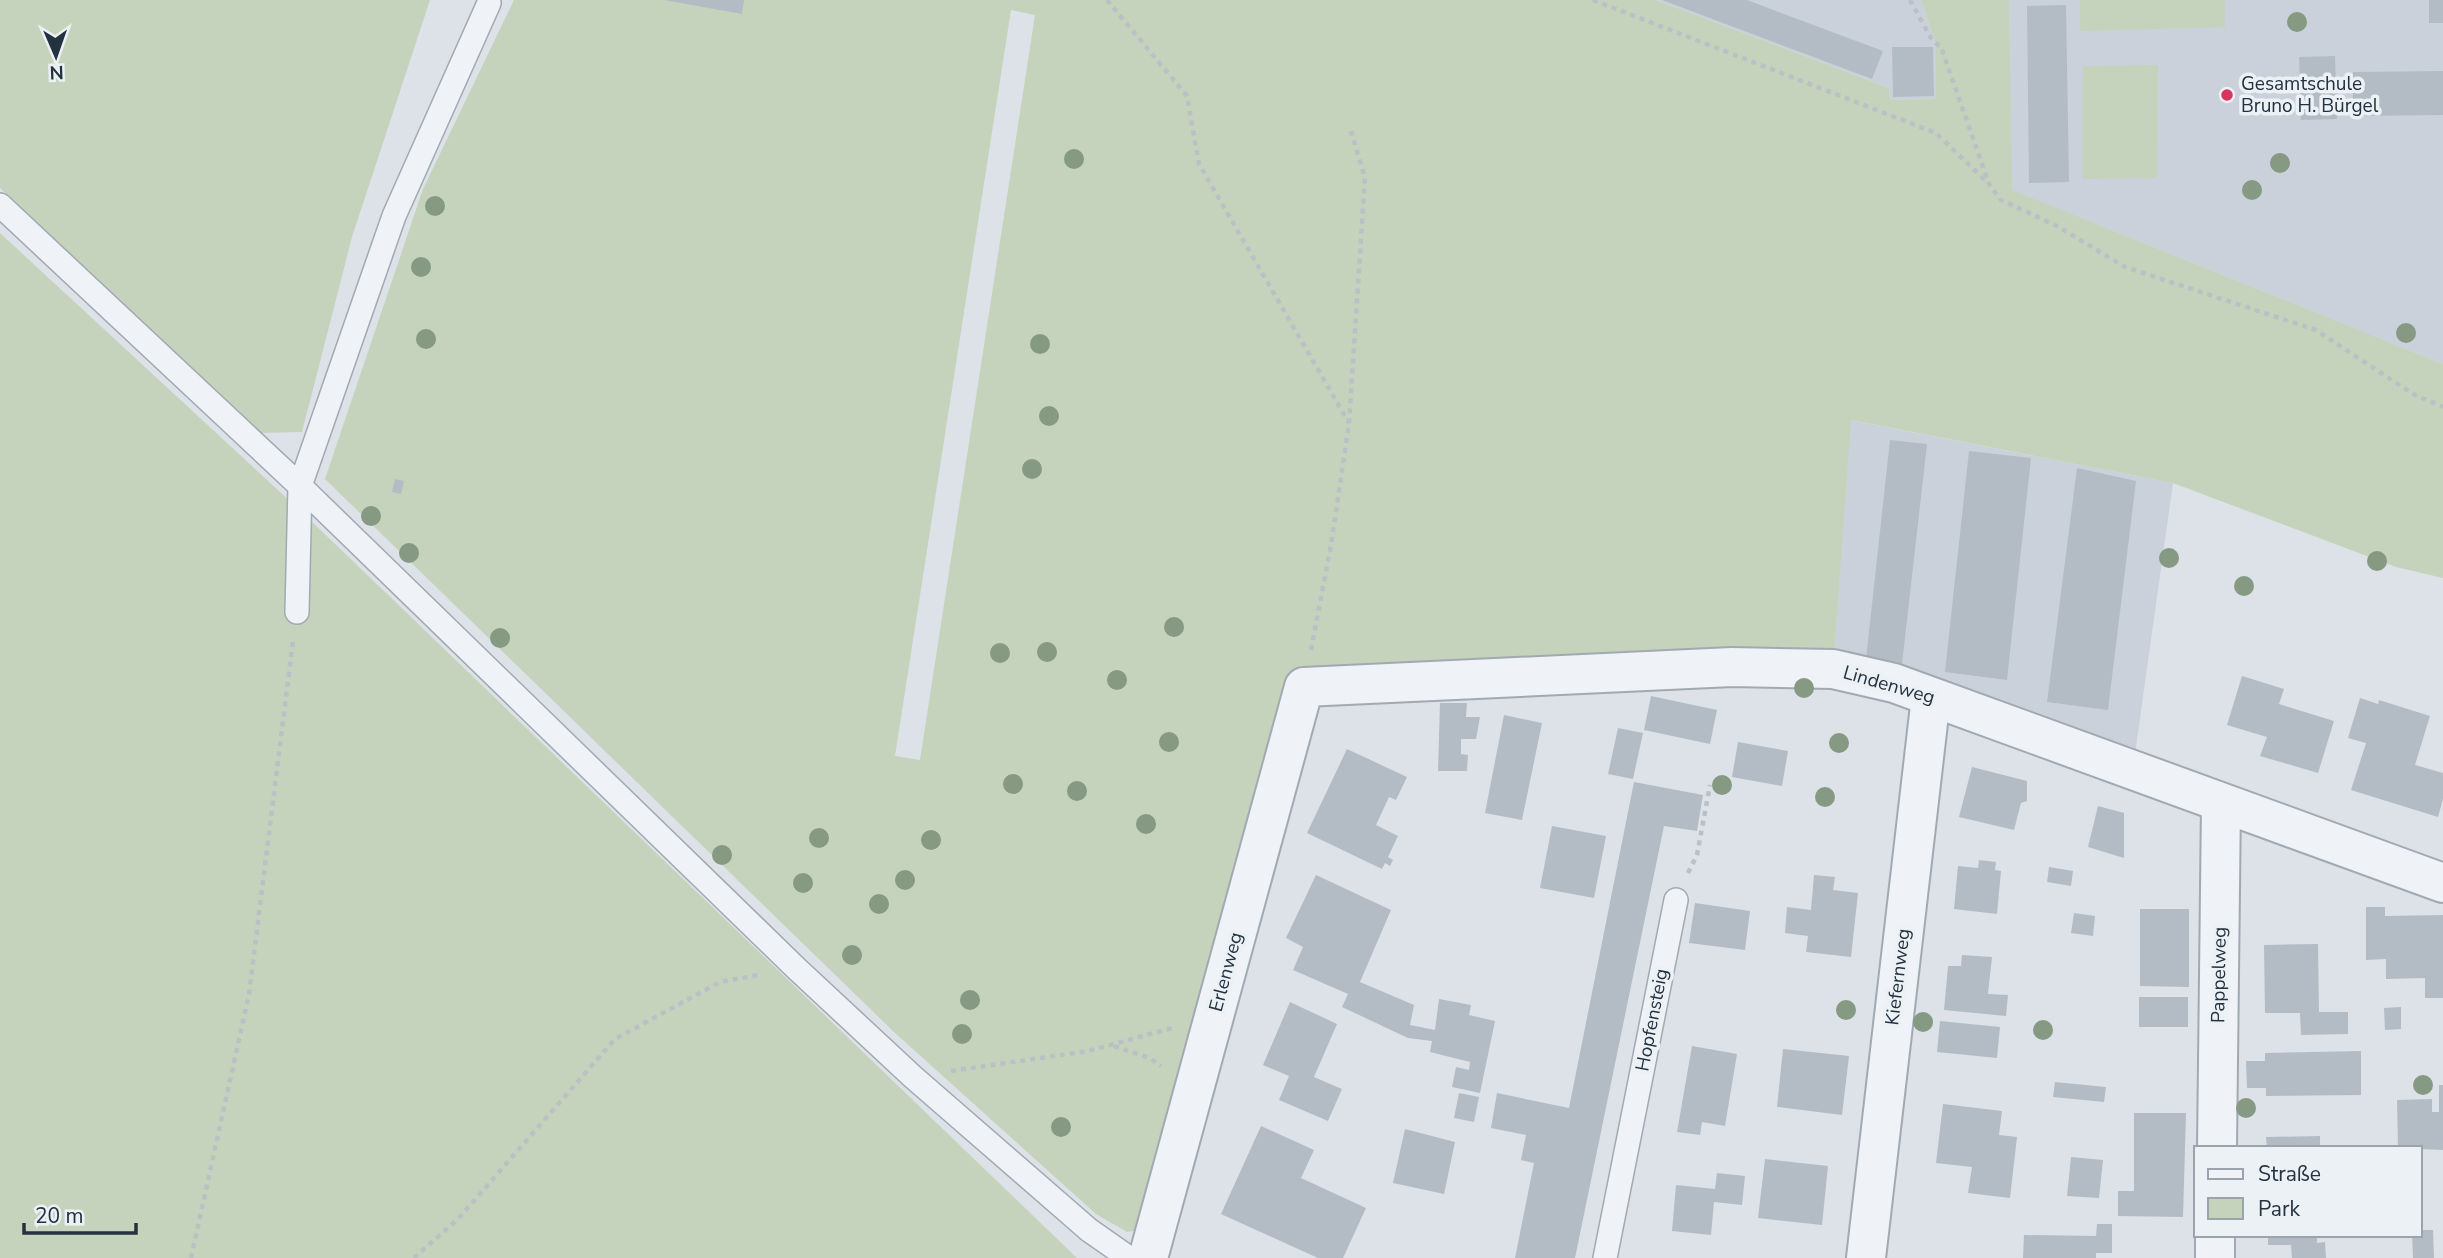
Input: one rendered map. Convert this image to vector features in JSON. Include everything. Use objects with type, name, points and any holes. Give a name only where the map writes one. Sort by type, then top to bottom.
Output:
[{"type":"street","name":"Lindenweg","points":[[1304,687],[1732,667],[1833,669],[1894,683],[2443,883]]},
{"type":"street","name":"Erlenweg","points":[[1148,1258],[1304,687]]},
{"type":"street","name":"Kiefernweg","points":[[1866,1258],[1931,696]]},
{"type":"street","name":"Pappelweg","points":[[2217,1146],[2221,803]]},
{"type":"street","points":[[2215,1258],[2216,1237]]},
{"type":"lane","points":[[297,612],[300,486],[394,216],[489,3]]},
{"type":"lane","points":[[0,205],[300,486],[797,969],[913,1077],[1089,1230],[1129,1258]]},
{"type":"lane","name":"Hopfensteig","points":[[1605,1258],[1676,900]]},
{"type":"path","points":[[1107,0],[1187,96],[1199,164],[1349,423]]},
{"type":"path","points":[[1593,0],[1936,133],[1989,184],[2001,200],[2057,226],[2125,267],[2316,330],[2413,394],[2443,407]]},
{"type":"path","points":[[1910,0],[1932,40],[1941,47],[1989,184]]},
{"type":"path","points":[[1304,687],[1331,545],[1349,423],[1365,178],[1351,131]]},
{"type":"path","points":[[191,1258],[249,994],[297,612]]},
{"type":"path","points":[[1676,900],[1697,855],[1710,785]]},
{"type":"path","points":[[414,1258],[458,1219],[615,1039],[720,982],[797,969]]},
{"type":"path","points":[[913,1077],[1113,1046],[1216,1013]]},
{"type":"path","points":[[1113,1046],[1150,1058],[1170,1073],[1192,1100]]},
{"type":"shaded area","points":[[1656,0],[1921,0],[1936,44],[1936,99],[1890,100],[1889,88]]},
{"type":"shaded area","name":"Gesamtschule Bruno H. Bürgel","points":[[2009,0],[2443,0],[2443,364],[2011,190]]},
{"type":"shaded area","points":[[1850,420],[2173,483],[2134,761],[1834,659]]},
{"type":"green space","points":[[0,0],[430,0],[352,237],[302,432],[258,433],[0,188]]},
{"type":"green space","points":[[514,0],[1656,0],[1889,88],[1890,100],[1936,99],[1936,44],[1921,0],[2009,0],[2012,190],[2443,364],[2443,578],[2396,567],[2173,483],[1851,420],[1834,659],[1325,674],[1139,1230],[1127,1232],[1096,1214],[894,1032],[325,479],[423,189]],"holes":[[[1011,10],[1035,15],[920,760],[895,756]]]},
{"type":"green space","points":[[2080,0],[2225,0],[2225,27],[2080,31]]},
{"type":"green space","points":[[2158,65],[2157,178],[2083,179],[2083,66]]},
{"type":"green space","points":[[0,233],[307,517],[1077,1258],[0,1258]]},
{"type":"building","points":[[664,0],[744,0],[742,14]]},
{"type":"building","points":[[1662,0],[1747,0],[1883,51],[1872,79]]},
{"type":"building","points":[[2429,0],[2443,0],[2443,23],[2429,23]]},
{"type":"building","points":[[2066,5],[2069,182],[2029,183],[2027,6]]},
{"type":"building","points":[[1892,47],[1933,47],[1934,96],[1893,97]]},
{"type":"building","points":[[2335,56],[2337,119],[2301,120],[2299,57]]},
{"type":"building","name":"Gesamtschule Bruno H. Bürgel","points":[[2443,71],[2443,115],[2353,116],[2353,72]]},
{"type":"building","points":[[1890,440],[1927,444],[1902,664],[1866,659]]},
{"type":"building","points":[[1969,451],[2031,458],[2007,680],[1945,672]]},
{"type":"building","points":[[2077,468],[2136,481],[2108,710],[2047,702]]},
{"type":"building","points":[[395,479],[404,481],[401,494],[392,492]]},
{"type":"building","points":[[2242,676],[2284,689],[2279,704],[2334,721],[2318,773],[2260,756],[2267,737],[2227,725]]},
{"type":"building","points":[[1651,696],[1717,710],[1710,744],[1644,730]]},
{"type":"building","points":[[2360,698],[2378,704],[2379,700],[2430,716],[2415,765],[2443,773],[2443,799],[2438,817],[2351,790],[2366,743],[2348,738]]},
{"type":"building","points":[[1440,703],[1467,703],[1466,717],[1480,717],[1476,739],[1461,739],[1461,754],[1468,755],[1467,771],[1438,771]]},
{"type":"building","points":[[1504,715],[1542,723],[1522,820],[1485,813]]},
{"type":"building","points":[[1618,728],[1643,733],[1633,779],[1608,774]]},
{"type":"building","points":[[1738,742],[1788,751],[1782,786],[1732,777]]},
{"type":"building","points":[[1347,749],[1407,777],[1396,800],[1389,797],[1376,825],[1398,836],[1388,857],[1393,860],[1390,866],[1385,863],[1382,869],[1307,833]]},
{"type":"building","points":[[1972,767],[2027,781],[2027,801],[2021,803],[2014,830],[1959,817]]},
{"type":"building","points":[[1634,782],[1703,795],[1697,831],[1664,826],[1575,1258],[1515,1258],[1534,1163],[1521,1160],[1526,1135],[1491,1128],[1497,1093],[1569,1108]]},
{"type":"building","points":[[2098,806],[2124,813],[2124,858],[2088,847]]},
{"type":"building","points":[[1552,826],[1606,836],[1594,898],[1540,888]]},
{"type":"building","points":[[1979,860],[1996,862],[1995,870],[2001,871],[1997,914],[1954,909],[1958,866],[1978,868]]},
{"type":"building","points":[[2049,867],[2073,871],[2071,886],[2047,882]]},
{"type":"building","points":[[1316,875],[1391,910],[1360,982],[1414,1005],[1410,1025],[1435,1030],[1439,999],[1471,1005],[1469,1015],[1495,1021],[1480,1093],[1452,1087],[1456,1067],[1469,1070],[1470,1062],[1430,1052],[1432,1041],[1408,1038],[1342,1007],[1348,994],[1293,970],[1303,947],[1286,938]]},
{"type":"building","points":[[1814,875],[1835,877],[1833,890],[1858,893],[1851,957],[1806,952],[1808,936],[1785,933],[1787,907],[1811,910]]},
{"type":"building","points":[[1695,903],[1750,911],[1745,950],[1689,943]]},
{"type":"building","points":[[2366,907],[2385,907],[2385,916],[2443,915],[2443,998],[2425,998],[2425,978],[2386,979],[2386,959],[2366,960]]},
{"type":"building","points":[[2140,909],[2189,909],[2189,987],[2140,986]]},
{"type":"building","points":[[2074,913],[2095,916],[2093,936],[2071,933]]},
{"type":"building","points":[[2318,944],[2319,1012],[2348,1012],[2348,1034],[2301,1035],[2300,1013],[2265,1013],[2264,945]]},
{"type":"building","points":[[1962,955],[1992,957],[1988,994],[2008,995],[2006,1016],[1944,1010],[1948,966],[1961,966]]},
{"type":"building","points":[[2139,997],[2188,997],[2188,1027],[2139,1027]]},
{"type":"building","points":[[1290,1002],[1337,1024],[1314,1077],[1342,1089],[1328,1121],[1279,1100],[1289,1076],[1263,1065]]},
{"type":"building","points":[[2401,1007],[2401,1029],[2385,1030],[2384,1008]]},
{"type":"building","points":[[1940,1021],[2000,1027],[1997,1058],[1937,1052]]},
{"type":"building","points":[[1692,1046],[1737,1054],[1725,1126],[1702,1122],[1700,1135],[1677,1132]]},
{"type":"building","points":[[1783,1049],[1849,1056],[1842,1115],[1777,1107]]},
{"type":"building","points":[[2361,1051],[2361,1095],[2266,1096],[2266,1088],[2247,1088],[2246,1061],[2265,1061],[2265,1053]]},
{"type":"building","points":[[2055,1082],[2106,1087],[2104,1102],[2053,1097]]},
{"type":"building","points":[[2439,1085],[2443,1085],[2443,1150],[2422,1149],[2422,1146],[2398,1146],[2397,1100],[2432,1099],[2432,1112],[2439,1112]]},
{"type":"building","points":[[1459,1093],[1479,1097],[1474,1122],[1454,1118]]},
{"type":"building","points":[[1943,1104],[2002,1111],[1999,1135],[2017,1137],[2010,1198],[1968,1193],[1972,1167],[1936,1163]]},
{"type":"building","points":[[2134,1113],[2186,1113],[2183,1217],[2118,1216],[2118,1191],[2134,1191]]},
{"type":"building","points":[[1261,1126],[1314,1150],[1301,1178],[1366,1208],[1343,1258],[1318,1258],[1221,1214]]},
{"type":"building","points":[[1405,1129],[1455,1142],[1444,1194],[1393,1183]]},
{"type":"building","points":[[2320,1136],[2320,1146],[2267,1146],[2266,1137]]},
{"type":"building","points":[[2071,1157],[2103,1160],[2099,1198],[2067,1196]]},
{"type":"building","points":[[1765,1159],[1828,1166],[1822,1225],[1758,1218]]},
{"type":"building","points":[[1717,1173],[1745,1176],[1742,1205],[1714,1202],[1711,1235],[1672,1231],[1676,1185],[1715,1189]]},
{"type":"building","points":[[2097,1224],[2112,1224],[2112,1253],[2096,1253],[2096,1258],[2023,1258],[2024,1235],[2096,1236]]},
{"type":"building","points":[[2422,1230],[2433,1230],[2434,1258],[2413,1258],[2412,1237],[2422,1237]]},
{"type":"building","points":[[2268,1237],[2317,1237],[2317,1243],[2325,1242],[2326,1258],[2292,1258],[2291,1245],[2268,1245]]},
{"type":"place","name":"Gesamtschule Bruno H. Bürgel","points":[[2227,95]]}]
